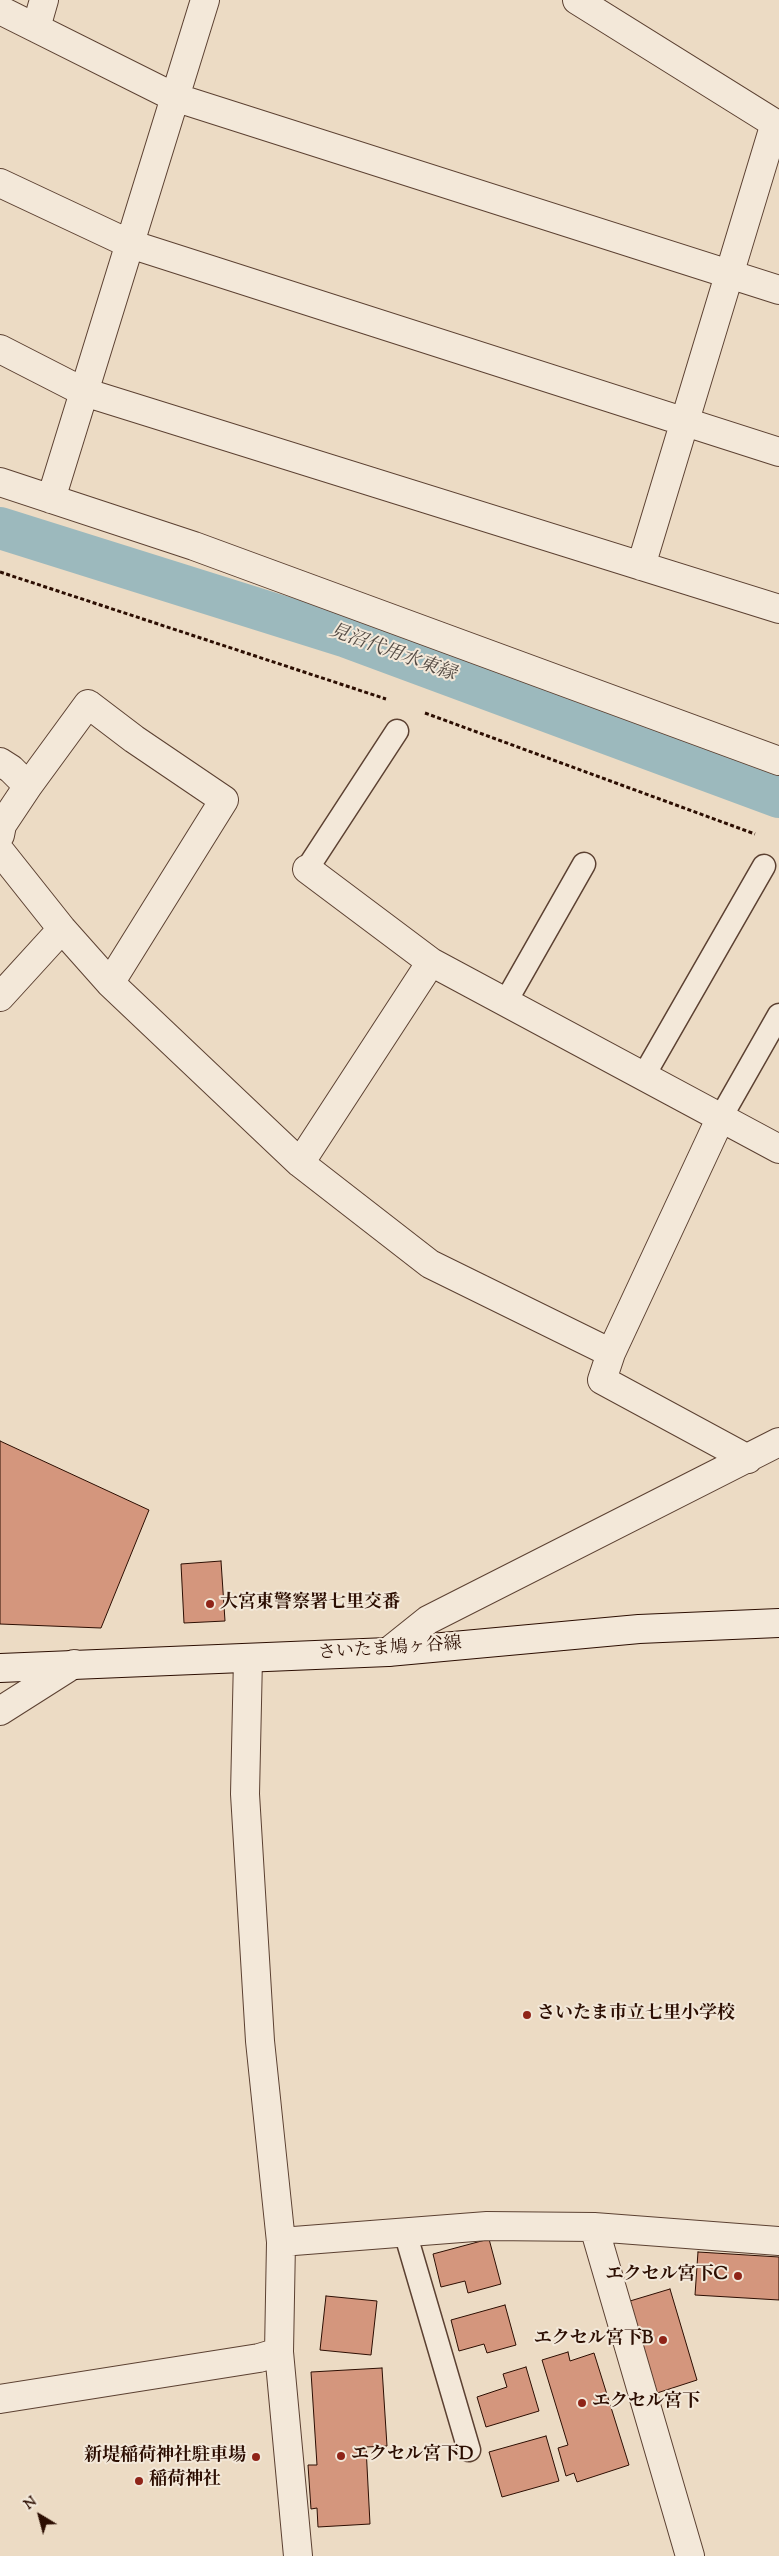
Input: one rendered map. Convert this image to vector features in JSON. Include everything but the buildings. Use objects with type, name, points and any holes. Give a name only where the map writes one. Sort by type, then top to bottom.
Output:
[{"type":"street","points":[[36,28],[44,0]]},
{"type":"street","points":[[51,499],[205,0]]},
{"type":"street","points":[[577,0],[777,124],[728,274],[641,566]]},
{"type":"street","points":[[0,10],[174,98],[779,290]]},
{"type":"street","points":[[0,182],[130,244],[779,452]]},
{"type":"street","points":[[0,349],[84,392],[779,609]]},
{"type":"street","points":[[0,482],[194,546],[779,761]]},
{"type":"street","points":[[0,835],[2,825],[28,786],[88,704],[134,739],[224,800],[110,983]]},
{"type":"street","points":[[0,762],[11,769],[28,786]]},
{"type":"street","points":[[0,851],[62,929],[110,983],[300,1164],[430,1264],[612,1353]]},
{"type":"street","points":[[307,869],[431,962],[643,1077],[778,1146]]},
{"type":"street","points":[[0,997],[62,929]]},
{"type":"street","points":[[300,1164],[431,962]]},
{"type":"street","points":[[721,1116],[612,1353],[602,1380],[748,1459]]},
{"type":"street","points":[[388,1652],[428,1620],[779,1442]]},
{"type":"street","name":"さいたま鳩ヶ谷線","points":[[0,1668],[388,1652],[639,1629],[779,1623]]},
{"type":"street","points":[[248,1658],[245,1794],[260,2041],[281,2242],[279,2352],[298,2556]]},
{"type":"street","points":[[0,1711],[74,1664]]},
{"type":"street","points":[[281,2242],[487,2226],[594,2227],[779,2241]]},
{"type":"street","points":[[594,2227],[690,2556]]},
{"type":"street","points":[[0,2399],[259,2358],[279,2352]]},
{"type":"lane","points":[[307,869],[397,731]]},
{"type":"lane","points":[[506,1003],[584,864]]},
{"type":"lane","points":[[643,1077],[764,866]]},
{"type":"lane","points":[[721,1116],[779,1015]]},
{"type":"lane","points":[[405,2232],[469,2450]]},
{"type":"waterway","name":"見沼代用水東縁","points":[[0,528],[347,637],[779,797]]},
{"type":"place","name":"大宮東警察署七里交番","points":[[210,1604]]},
{"type":"place","name":"さいたま市立七里小学校","points":[[527,2015]]},
{"type":"place","name":"エクセル宮下C","points":[[738,2276]]},
{"type":"place","name":"エクセル宮下B","points":[[663,2340]]},
{"type":"place","name":"エクセル宮下","points":[[582,2403]]},
{"type":"place","name":"エクセル宮下D","points":[[341,2456]]},
{"type":"place","name":"新堤稲荷神社駐車場","points":[[256,2457]]},
{"type":"place","name":"稲荷神社","points":[[139,2481]]}]
